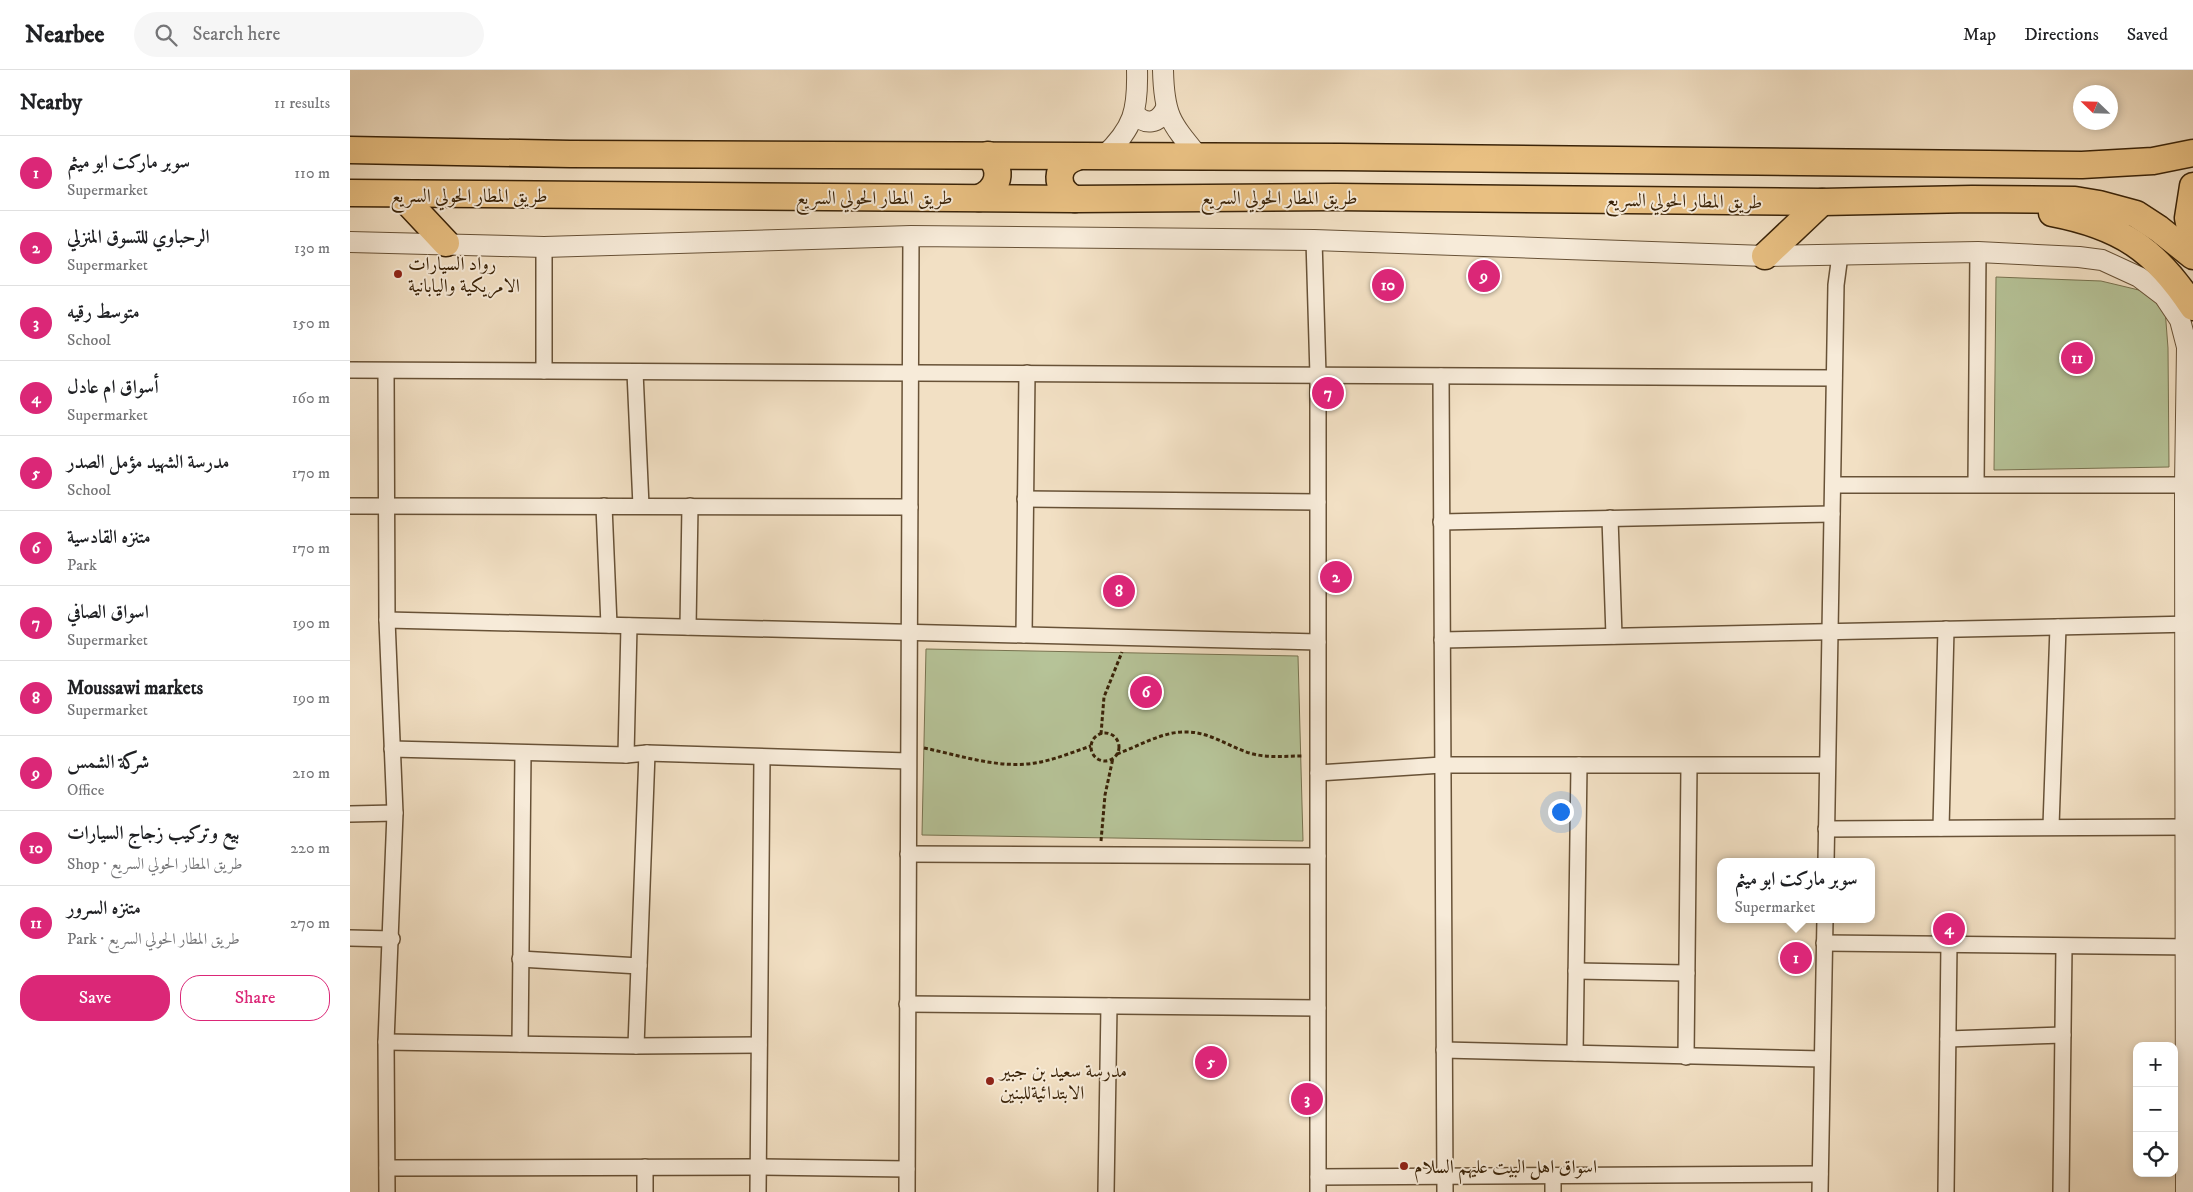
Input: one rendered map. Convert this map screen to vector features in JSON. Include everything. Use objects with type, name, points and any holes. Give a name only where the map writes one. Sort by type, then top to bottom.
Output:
[{"type":"highway","name":"طريق المطار الحولي السريع","points":[[350,150],[570,154],[1341,157],[2082,165],[2153,161],[2193,153]]},
{"type":"highway","points":[[980,198],[991,191],[998,179],[996,165],[988,155]]},
{"type":"highway","points":[[1075,199],[1064,193],[1059,181],[1059,174],[1065,163],[1077,157]]},
{"type":"highway","points":[[2193,186],[2188,218],[2193,242]]},
{"type":"highway","name":"طريق المطار الحولي السريع","points":[[350,193],[402,195],[1075,199],[1334,196],[1822,202],[1972,198],[2075,200],[2136,214],[2159,229],[2193,256]]},
{"type":"highway","points":[[402,195],[446,243]]},
{"type":"highway","points":[[1972,198],[2075,217],[2119,234],[2142,247],[2179,285],[2193,307]]},
{"type":"highway","points":[[1765,256],[1822,202]]},
{"type":"street","points":[[1104,156],[1126,132],[1134,113],[1137,98],[1137,70]]},
{"type":"street","points":[[1163,70],[1166,108],[1178,132],[1198,156]]},
{"type":"street","points":[[1134,113],[1140,120],[1147,123],[1156,121],[1163,116],[1166,108]]},
{"type":"street","points":[[350,242],[544,247],[911,236],[1314,240],[1765,256],[1978,252],[2079,256],[2102,260],[2140,277],[2164,296],[2180,320],[2187,347],[2185,485],[2189,624],[2185,827],[2189,947],[2186,1192]]},
{"type":"street","points":[[907,1192],[911,236]]},
{"type":"street","points":[[1314,240],[1318,375],[1318,1184],[1444,1176],[1820,1174]]},
{"type":"street","points":[[544,247],[544,371]]},
{"type":"street","points":[[1976,484],[1978,252]]},
{"type":"street","points":[[1826,858],[1836,285],[1840,255]]},
{"type":"street","points":[[350,370],[1834,378]]},
{"type":"street","points":[[386,371],[388,620],[395,813],[392,939],[386,1042],[386,1192]]},
{"type":"street","points":[[635,372],[640,506]]},
{"type":"street","points":[[1024,635],[1027,373]]},
{"type":"street","points":[[1441,376],[1445,1192]]},
{"type":"street","points":[[1832,485],[2185,485]]},
{"type":"street","points":[[1026,499],[1318,502]]},
{"type":"street","points":[[350,506],[910,507]]},
{"type":"street","points":[[604,506],[609,625]]},
{"type":"street","points":[[688,627],[690,506]]},
{"type":"street","points":[[1442,522],[1832,514]]},
{"type":"street","points":[[1610,518],[1614,636]]},
{"type":"street","points":[[388,620],[1318,642]]},
{"type":"street","points":[[1442,640],[2189,624]]},
{"type":"street","points":[[626,755],[630,626]]},
{"type":"street","points":[[2051,826],[2058,626]]},
{"type":"street","points":[[1941,828],[1946,629]]},
{"type":"street","points":[[392,750],[626,755],[648,753],[908,761]]},
{"type":"street","points":[[520,1044],[523,753]]},
{"type":"street","points":[[636,1046],[648,753]]},
{"type":"street","points":[[758,1192],[762,758]]},
{"type":"street","points":[[1318,773],[1442,765],[1827,765]]},
{"type":"street","points":[[1575,1053],[1578,765]]},
{"type":"street","points":[[1686,1057],[1688,766]]},
{"type":"street","points":[[350,814],[395,813]]},
{"type":"street","points":[[1826,829],[2051,826],[2185,827]]},
{"type":"street","points":[[908,854],[1318,856]]},
{"type":"street","points":[[1820,1192],[1825,923]]},
{"type":"street","points":[[350,938],[392,939]]},
{"type":"street","points":[[1824,943],[2189,947]]},
{"type":"street","points":[[1946,1192],[1949,944]]},
{"type":"street","points":[[2061,1192],[2064,947]]},
{"type":"street","points":[[520,959],[639,966]]},
{"type":"street","points":[[1576,971],[1687,973]]},
{"type":"street","points":[[907,1004],[1318,1008]]},
{"type":"street","points":[[1106,1192],[1109,1006]]},
{"type":"street","points":[[1948,1039],[2063,1035]]},
{"type":"street","points":[[386,1042],[636,1046],[759,1045]]},
{"type":"street","points":[[1444,1050],[1822,1059]]},
{"type":"street","points":[[645,1167],[645,1192]]},
{"type":"street","points":[[386,1168],[758,1167],[907,1169]]},
{"type":"street","points":[[1553,1176],[1553,1192]]},
{"type":"path","points":[[1101,734],[1104,697],[1125,646]]},
{"type":"path","points":[[1117,754],[1118,743],[1115,738],[1106,733],[1096,736],[1091,746],[1091,751],[1098,759],[1108,760],[1117,754],[1169,734],[1186,732],[1202,734],[1251,754],[1263,756],[1319,756]]},
{"type":"path","points":[[908,744],[987,761],[1018,765],[1050,760],[1091,746]]},
{"type":"path","points":[[1100,856],[1104,802],[1113,758]]},
{"type":"green space","points":[[1996,277],[2101,281],[2164,296],[2168,348],[2169,467],[1994,470]]},
{"type":"green space","points":[[926,649],[1298,656],[1303,841],[922,835]]},
{"type":"place","name":"رواد السيارات الامريكية واليابانية","points":[[398,274]]},
{"type":"place","name":"شركة الشمس","points":[[1484,276]]},
{"type":"place","name":"بيع وتركيب زجاج السيارات","points":[[1388,285]]},
{"type":"place","name":"متنزه السرور","points":[[2077,358]]},
{"type":"place","name":"اسواق الصافي","points":[[1328,393]]},
{"type":"place","name":"الرحباوي للتسوق المنزلي","points":[[1336,577]]},
{"type":"place","name":"Moussawi markets","points":[[1119,591]]},
{"type":"place","name":"متنزه القادسية","points":[[1146,692]]},
{"type":"place","name":"أسواق ام عادل","points":[[1949,929]]},
{"type":"place","name":"سوبر ماركت ابو ميثم","points":[[1796,958]]},
{"type":"place","name":"مدرسة الشهيد مؤمل الصدر","points":[[1211,1062]]},
{"type":"place","name":"مدرسة سعيد بن جبير الابتدائيةللبنين","points":[[990,1081]]},
{"type":"place","name":"متوسط رقيه","points":[[1307,1099]]},
{"type":"place","name":"اسواق اهل البيت عليهم السلام","points":[[1404,1166]]}]
